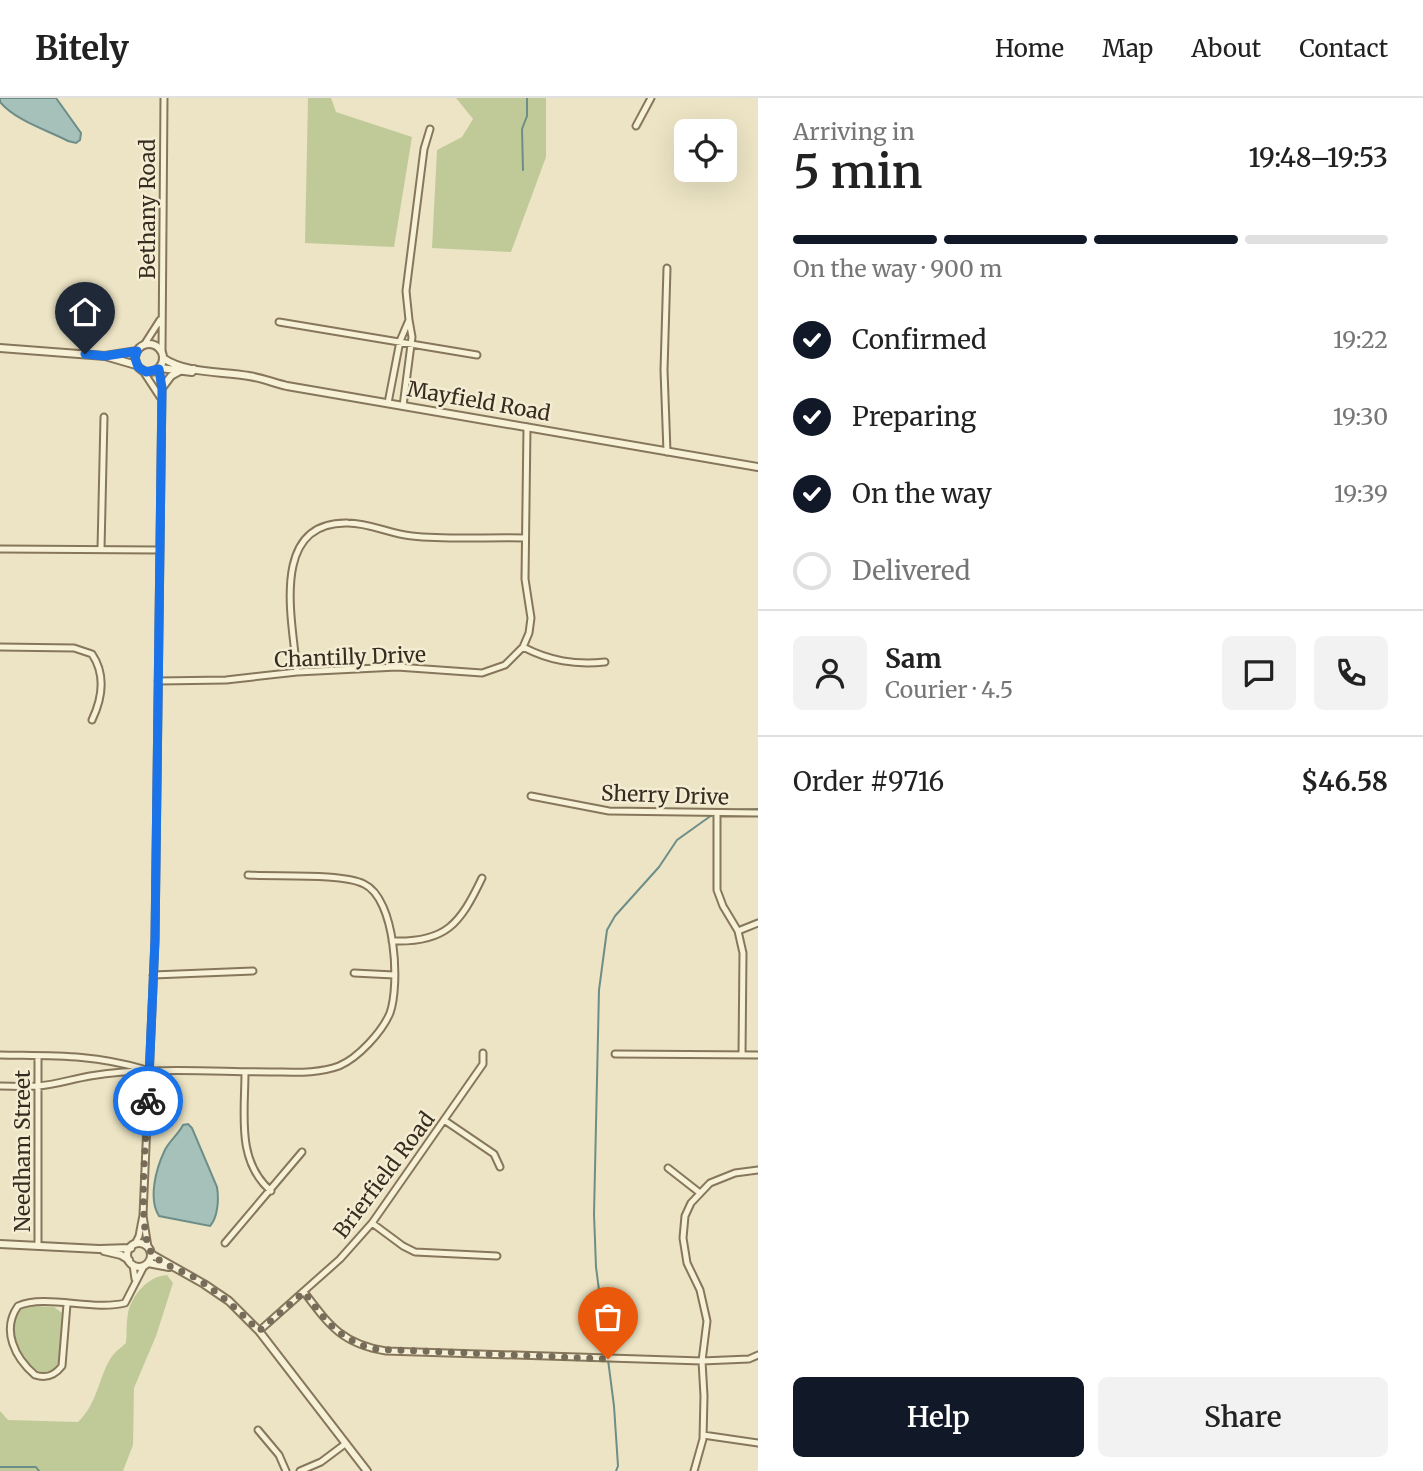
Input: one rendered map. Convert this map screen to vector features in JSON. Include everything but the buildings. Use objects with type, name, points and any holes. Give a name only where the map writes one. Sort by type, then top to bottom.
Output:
[{"type":"street","name":"Bethany Road","points":[[162,354],[160,320],[164,98]]},
{"type":"street","points":[[636,126],[651,98]]},
{"type":"street","points":[[403,406],[411,344],[406,291],[424,149],[430,129]]},
{"type":"street","points":[[667,268],[664,370],[667,452]]},
{"type":"street","points":[[105,356],[137,351],[160,320]]},
{"type":"street","points":[[388,403],[400,341],[409,320]]},
{"type":"street","points":[[279,322],[477,355]]},
{"type":"street","points":[[135,1279],[128,1253],[139,1236],[143,1215],[153,975],[162,388],[159,369],[162,354],[155,345],[144,345]]},
{"type":"street","points":[[0,348],[105,356],[151,373],[159,369]]},
{"type":"street","points":[[137,351],[137,366]]},
{"type":"street","name":"Mayfield Road","points":[[162,354],[171,363],[194,369],[254,377],[286,386],[758,467]]},
{"type":"street","name":"Mayfield Road","points":[[159,369],[192,372],[194,369]]},
{"type":"street","points":[[144,371],[160,397]]},
{"type":"street","points":[[162,388],[171,376],[181,371]]},
{"type":"street","points":[[101,549],[104,417]]},
{"type":"street","points":[[527,427],[525,579],[531,618],[523,647],[562,662],[605,662]]},
{"type":"street","points":[[297,672],[290,571],[299,548],[318,530],[332,524],[348,523],[413,537],[525,538]]},
{"type":"street","points":[[0,549],[159,550]]},
{"type":"street","points":[[0,647],[63,648],[92,654],[101,673],[100,703],[92,720]]},
{"type":"street","name":"Chantilly Drive","points":[[158,681],[226,680],[297,672],[397,667],[482,673],[505,665],[523,647]]},
{"type":"street","name":"Sherry Drive","points":[[531,796],[610,811],[758,813]]},
{"type":"street","points":[[717,813],[717,890],[738,932],[743,953],[742,1055]]},
{"type":"street","points":[[0,1086],[38,1086],[92,1076],[150,1070],[317,1071],[355,1058],[388,1017],[392,1005],[392,941],[384,906],[364,884],[342,878],[248,876]]},
{"type":"street","points":[[392,941],[418,941],[443,932],[466,911],[482,878]]},
{"type":"street","points":[[738,932],[758,923]]},
{"type":"street","points":[[153,975],[203,972],[239,974],[253,971]]},
{"type":"street","points":[[354,973],[394,975]]},
{"type":"street","name":"Brierfield Road","points":[[259,1331],[340,1259],[372,1223],[483,1064],[483,1053]]},
{"type":"street","points":[[615,1054],[758,1055]]},
{"type":"street","points":[[0,1055],[74,1055],[150,1070]]},
{"type":"street","name":"Needham Street","points":[[38,1056],[38,1246]]},
{"type":"street","points":[[245,1072],[245,1152],[262,1184],[271,1191]]},
{"type":"street","points":[[444,1120],[494,1154],[500,1167]]},
{"type":"street","points":[[225,1243],[302,1152]]},
{"type":"street","points":[[668,1168],[700,1193]]},
{"type":"street","points":[[694,1471],[704,1435],[702,1361],[707,1321],[700,1290],[687,1263],[683,1238],[685,1216],[691,1203],[710,1183],[735,1173],[758,1170]]},
{"type":"street","points":[[66,1304],[62,1366],[58,1372],[47,1377],[35,1375],[11,1343],[10,1332],[18,1306],[29,1302],[114,1306],[125,1303],[135,1279],[146,1264],[149,1250],[143,1215]]},
{"type":"street","points":[[372,1223],[415,1252],[497,1256]]},
{"type":"street","points":[[0,1244],[99,1249],[142,1244],[174,1268],[229,1301],[259,1331],[367,1471]]},
{"type":"street","points":[[99,1249],[121,1255],[131,1263],[174,1268]]},
{"type":"street","points":[[304,1292],[339,1334],[373,1349],[702,1361],[749,1359],[758,1355]]},
{"type":"street","points":[[258,1430],[279,1455],[286,1471]]},
{"type":"street","points":[[704,1435],[758,1443]]},
{"type":"street","points":[[300,1471],[321,1462],[345,1444]]},
{"type":"green space","points":[[308,98],[331,98],[336,112],[412,137],[394,247],[305,243]]},
{"type":"green space","points":[[456,98],[546,98],[546,157],[511,252],[432,248],[437,150],[462,137],[473,119]]},
{"type":"green space","points":[[167,1275],[173,1283],[156,1336],[134,1388],[133,1445],[123,1471],[0,1471],[0,1411],[8,1420],[78,1422],[95,1397],[108,1362],[126,1343],[127,1317],[133,1300],[147,1283]]},
{"type":"green space","points":[[33,1306],[54,1307],[62,1313],[59,1363],[50,1371],[41,1372],[32,1366],[17,1345],[14,1321],[18,1312]]},
{"type":"water","points":[[0,98],[56,98],[81,133],[80,140],[76,143],[68,141],[23,120],[7,109],[0,102]]},
{"type":"water","points":[[188,1124],[217,1187],[217,1208],[210,1226],[159,1216],[154,1201],[156,1175],[164,1152],[183,1125]]},
{"type":"waterway","points":[[523,170],[522,129],[527,116],[527,98]]},
{"type":"waterway","points":[[731,810],[758,809]]},
{"type":"waterway","points":[[616,1471],[618,1466],[614,1406],[596,1267],[594,1214],[599,990],[607,930],[615,916],[659,867],[677,840],[712,815]]},
{"type":"waterway","points":[[0,1467],[36,1467],[39,1471]]},
{"type":"way so far","points":[[148,1101],[143,1215],[150,1252],[229,1301],[259,1331],[304,1292],[339,1334],[373,1349],[608,1359]]},
{"type":"route","points":[[85,354],[105,356],[137,351],[135,358],[138,367],[151,373],[159,369],[162,388],[155,940],[148,1101]]}]
